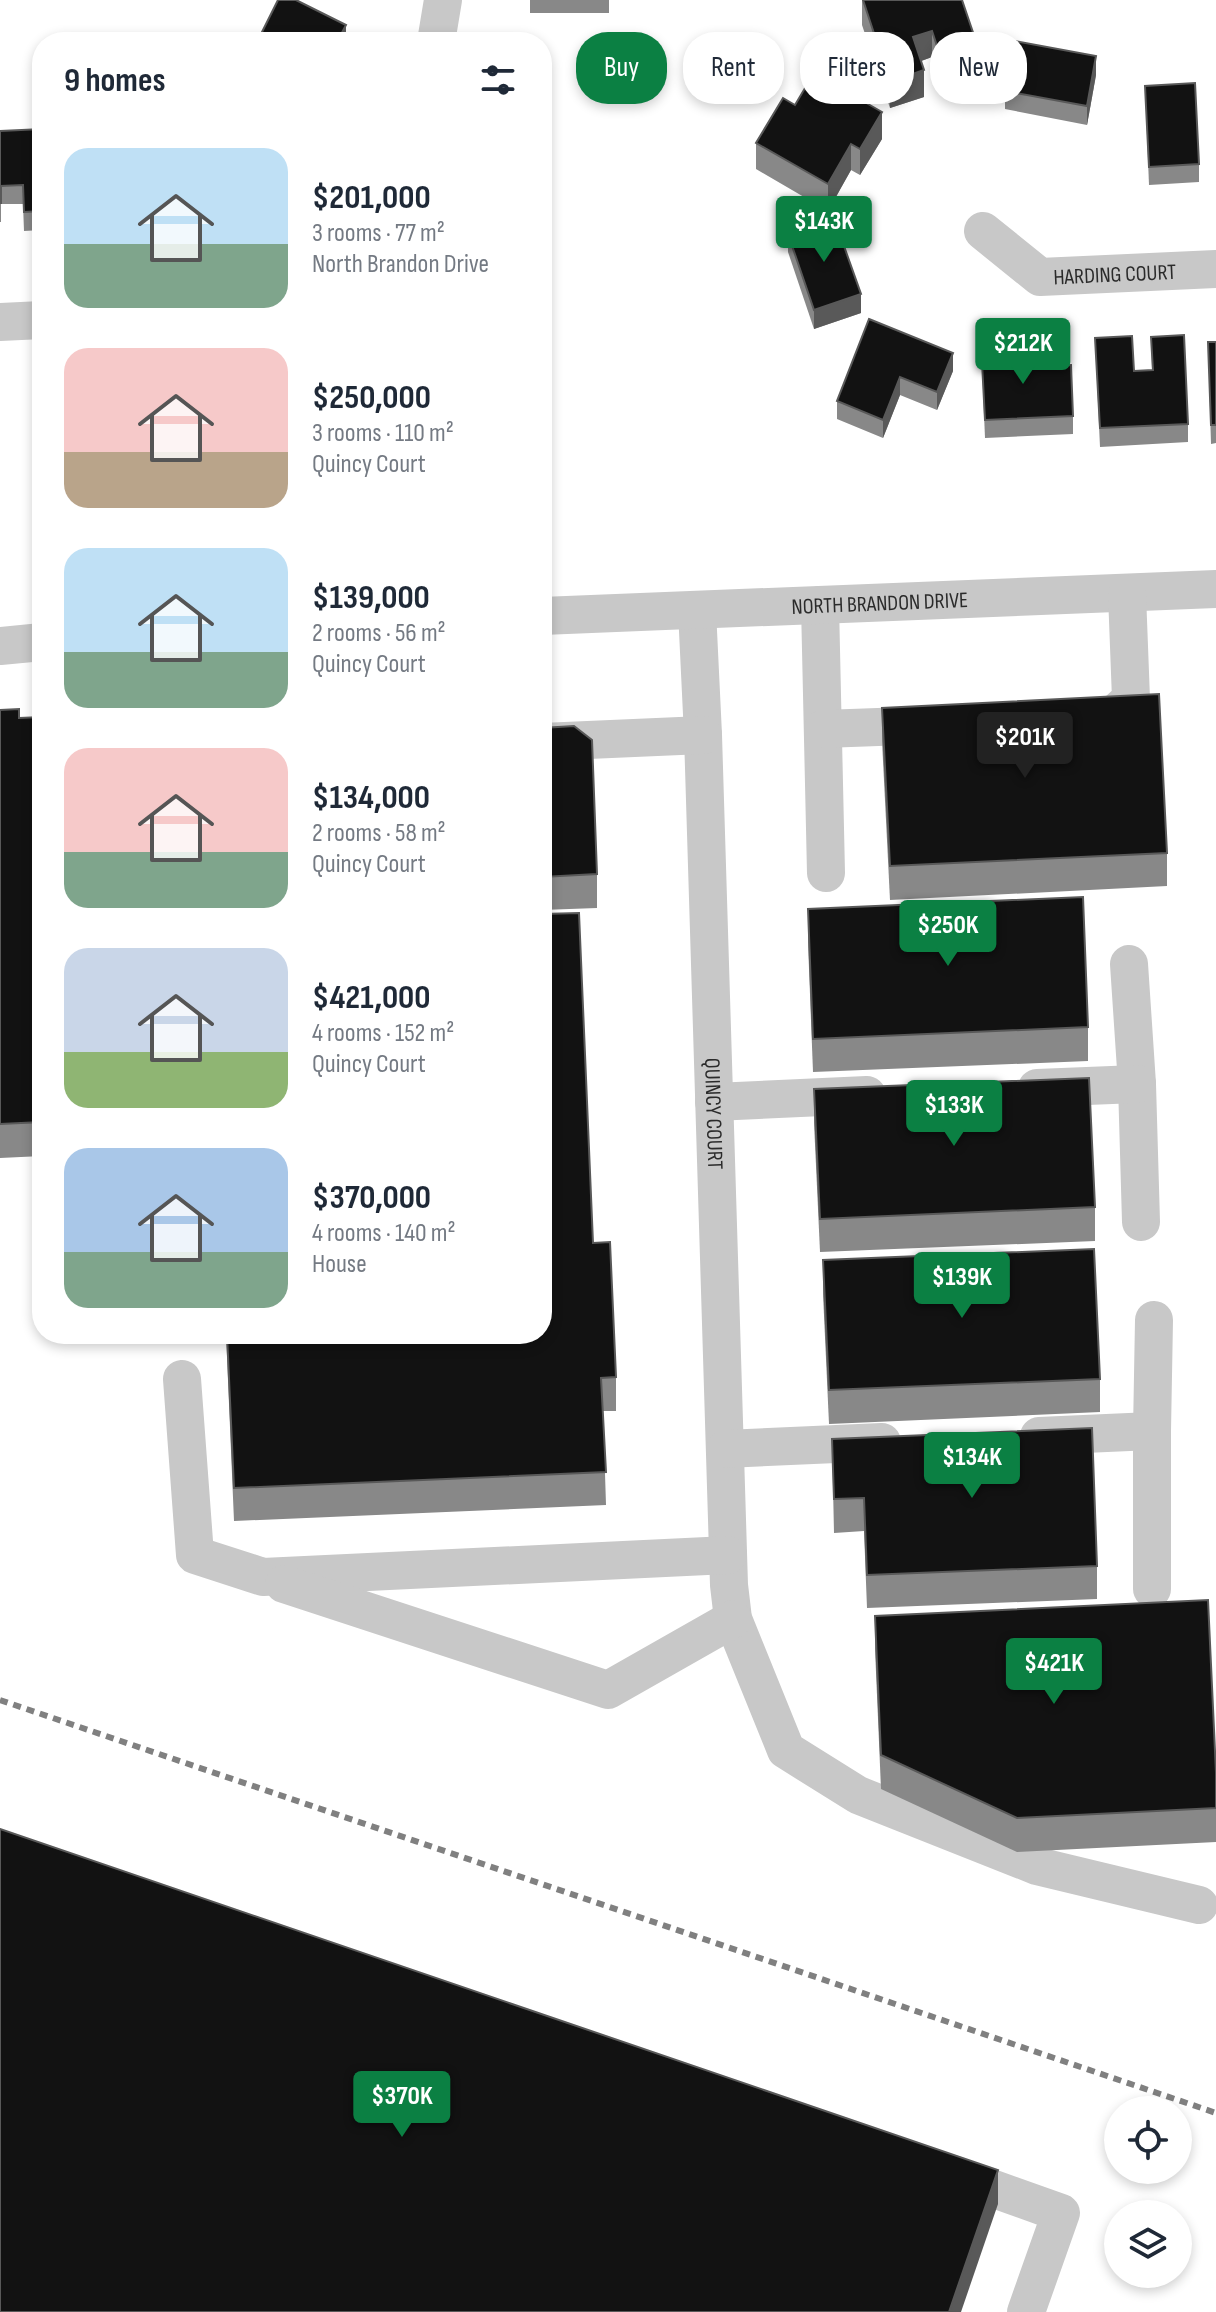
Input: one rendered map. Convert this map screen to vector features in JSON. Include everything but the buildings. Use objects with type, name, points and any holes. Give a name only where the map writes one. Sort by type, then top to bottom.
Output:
[{"type":"street","points":[[438,32],[443,0]]},
{"type":"street","name":"HARDING COURT","points":[[983,231],[1040,277],[1216,269]]},
{"type":"street","points":[[0,322],[32,320]]},
{"type":"street","name":"NORTH BRANDON DRIVE","points":[[552,616],[1216,589]]},
{"type":"street","points":[[1062,720],[1110,718],[1131,699],[1127,594]]},
{"type":"street","points":[[820,605],[826,873]]},
{"type":"street","name":"QUINCY COURT","points":[[697,610],[728,1555],[733,1619],[786,1750],[858,1795],[1037,1866],[1199,1905]]},
{"type":"street","points":[[0,646],[32,643]]},
{"type":"street","points":[[823,729],[967,724]]},
{"type":"street","points":[[552,742],[703,735]]},
{"type":"street","points":[[1129,964],[1137,1084],[1141,1222]]},
{"type":"street","points":[[996,1090],[1137,1084]]},
{"type":"street","points":[[714,1102],[902,1094]]},
{"type":"street","points":[[1152,1589],[1154,1320]]},
{"type":"street","points":[[182,1379],[195,1555],[608,1690],[733,1619]]},
{"type":"street","points":[[1009,1437],[1152,1431]]},
{"type":"street","points":[[725,1449],[914,1441]]},
{"type":"street","points":[[263,1577],[728,1555]]},
{"type":"street","points":[[913,2160],[1061,2213],[1026,2312]]},
{"type":"railway","points":[[0,1700],[1216,2113]]}]
